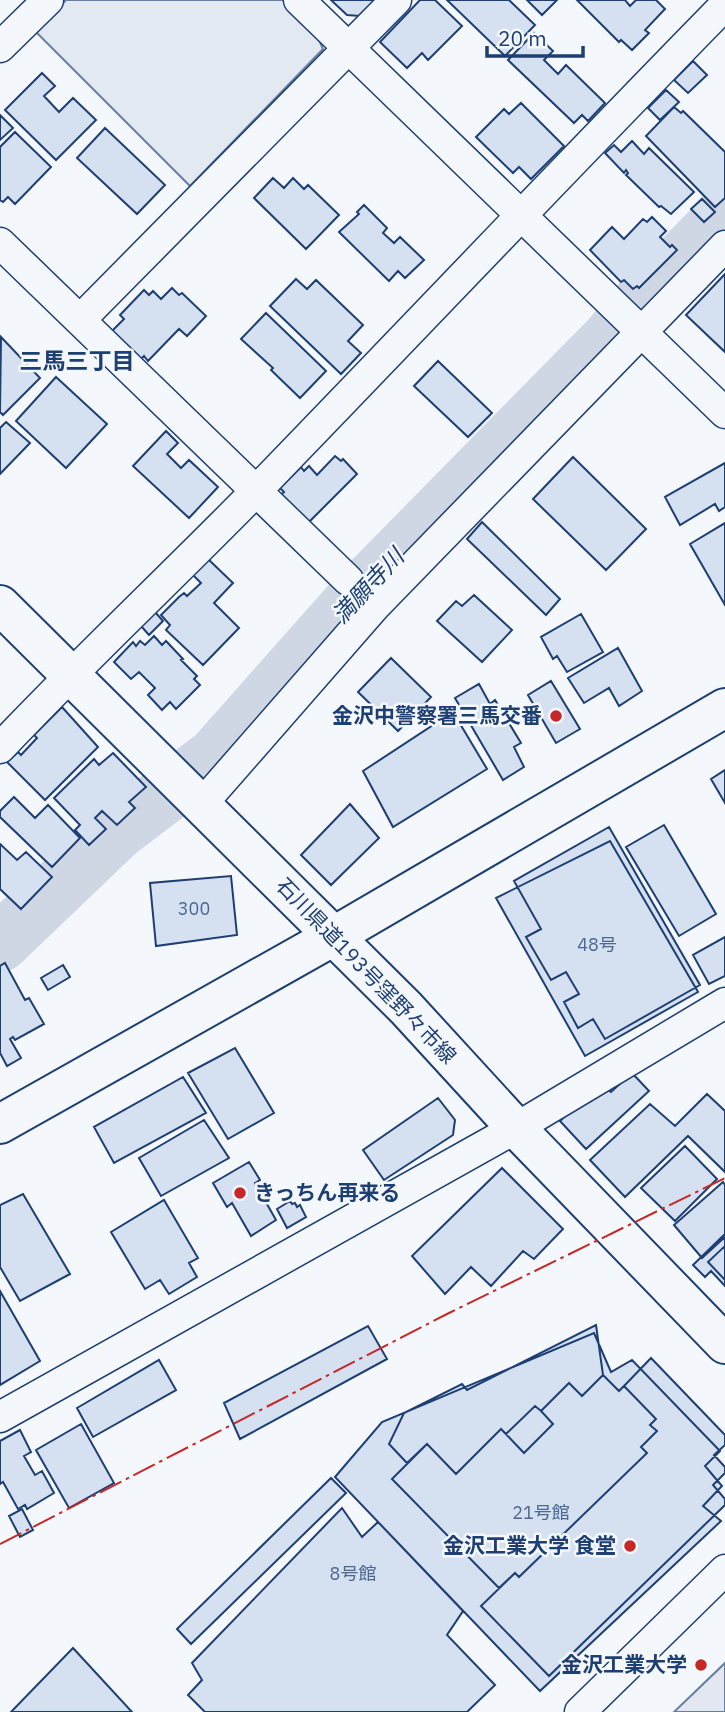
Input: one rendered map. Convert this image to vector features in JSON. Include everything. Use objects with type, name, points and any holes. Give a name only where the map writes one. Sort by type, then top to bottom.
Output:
[{"type":"main road","name":"石川県道193号窪野々市線","points":[[0,605],[406,1008],[516,1128],[725,1344]]},
{"type":"main road","points":[[0,1124],[334,936],[725,708]]},
{"type":"street","points":[[0,47],[48,0]]},
{"type":"street","points":[[299,0],[725,413]]},
{"type":"street","points":[[80,320],[396,0]]},
{"type":"street","points":[[0,748],[70,674],[256,491],[520,214],[725,5]]},
{"type":"street","points":[[0,243],[348,580]]},
{"type":"street","points":[[189,792],[376,605],[631,322],[725,246]]},
{"type":"street","points":[[0,1417],[516,1128],[725,1003]]},
{"type":"street","points":[[580,1712],[725,1570]]},
{"type":"shaded area","points":[[66,0],[284,0],[316,33],[323,49],[190,186],[36,32]]},
{"type":"shaded area","points":[[725,1663],[725,1712],[674,1712]]},
{"type":"building","points":[[331,0],[377,0],[360,16],[347,15]]},
{"type":"building","points":[[420,0],[435,0],[462,26],[428,60],[422,53],[407,68],[380,42]]},
{"type":"building","points":[[447,0],[509,0],[535,25],[505,56]]},
{"type":"building","points":[[527,0],[557,0],[542,15]]},
{"type":"building","points":[[577,0],[625,0],[630,6],[636,0],[656,0],[665,9],[645,30],[649,33],[632,50],[621,40],[619,42]]},
{"type":"building","points":[[534,33],[553,51],[544,60],[558,74],[566,65],[605,103],[588,121],[582,115],[574,123],[508,60]]},
{"type":"building","points":[[693,61],[707,75],[688,93],[674,80]]},
{"type":"building","points":[[42,73],[55,86],[44,96],[59,112],[73,98],[96,120],[56,160],[5,110]]},
{"type":"building","points":[[666,90],[679,102],[660,120],[648,108]]},
{"type":"building","points":[[521,103],[564,146],[531,179],[519,167],[513,173],[476,137],[504,109],[509,114]]},
{"type":"building","points":[[674,107],[681,113],[683,111],[725,152],[725,198],[715,207],[646,136]]},
{"type":"building","points":[[0,115],[13,128],[0,140]]},
{"type":"building","points":[[105,128],[165,185],[137,214],[77,158]]},
{"type":"building","points":[[15,132],[51,167],[15,204],[8,197],[3,202],[0,200],[0,147]]},
{"type":"building","points":[[632,141],[644,154],[649,148],[694,192],[671,214],[659,207],[626,175],[626,170],[624,173],[605,153],[614,145],[621,152]]},
{"type":"building","points":[[273,178],[284,188],[293,178],[304,189],[308,185],[339,215],[306,249],[254,198]]},
{"type":"building","points":[[702,199],[715,212],[704,222],[691,209]]},
{"type":"building","points":[[364,205],[387,228],[383,233],[394,243],[400,237],[424,260],[405,278],[398,271],[389,281],[339,232],[359,214],[357,212]]},
{"type":"building","points":[[652,217],[666,231],[660,237],[677,250],[639,288],[637,286],[633,289],[624,280],[621,282],[590,250],[612,227],[624,239],[643,219],[647,222]]},
{"type":"building","points":[[725,274],[725,352],[686,315]]},
{"type":"building","points":[[296,279],[307,289],[316,280],[363,325],[348,341],[361,353],[341,374],[270,306]]},
{"type":"building","points":[[172,288],[179,295],[182,293],[206,316],[187,336],[179,329],[148,361],[144,356],[140,360],[111,332],[124,319],[120,315],[144,290],[149,295],[153,291],[161,299]]},
{"type":"building","points":[[266,313],[326,371],[300,398],[271,370],[273,368],[241,339]]},
{"type":"building","points":[[1,337],[40,378],[3,415],[0,412]]},
{"type":"building","points":[[438,361],[492,413],[468,437],[414,386]]},
{"type":"building","points":[[56,377],[107,424],[66,468],[16,421]]},
{"type":"building","points":[[6,422],[30,443],[0,474],[0,428]]},
{"type":"building","points":[[166,431],[178,443],[167,454],[181,468],[189,460],[218,487],[189,518],[133,466]]},
{"type":"building","points":[[335,456],[341,461],[343,459],[357,474],[308,523],[280,496],[284,492],[280,488],[301,467],[304,471],[309,466],[317,475]]},
{"type":"building","points":[[573,457],[646,529],[606,570],[533,499]]},
{"type":"building","points":[[725,463],[725,507],[719,511],[715,504],[680,525],[665,497]]},
{"type":"building","points":[[482,522],[560,599],[546,615],[467,539]]},
{"type":"building","points":[[725,523],[725,605],[690,544]]},
{"type":"building","points":[[207,558],[233,583],[214,603],[239,628],[203,665],[166,630],[170,625],[161,615],[184,593],[187,596],[201,583],[192,574]]},
{"type":"building","points":[[474,595],[512,630],[482,662],[437,621],[456,601],[462,606]]},
{"type":"building","points":[[155,612],[163,621],[149,635],[141,626]]},
{"type":"building","points":[[581,614],[603,652],[567,672],[557,656],[553,659],[541,637]]},
{"type":"building","points":[[154,636],[162,645],[166,641],[183,659],[181,660],[197,676],[194,679],[200,685],[176,709],[170,702],[162,710],[148,695],[155,688],[139,672],[131,679],[114,662],[133,642],[136,646],[140,641],[145,645]]},
{"type":"building","points":[[618,648],[642,691],[619,706],[609,688],[584,703],[568,678]]},
{"type":"building","points":[[391,658],[431,697],[398,731],[358,692]]},
{"type":"building","name":"金沢中警察署三馬交番","points":[[551,681],[580,729],[556,743],[528,695]]},
{"type":"building","points":[[479,684],[490,704],[495,700],[521,743],[514,747],[524,767],[503,780],[455,698]]},
{"type":"building","points":[[62,707],[98,747],[45,800],[7,762],[18,752],[21,755],[37,738],[34,735]]},
{"type":"building","points":[[453,712],[487,769],[393,827],[363,771]]},
{"type":"building","points":[[113,753],[146,787],[129,802],[135,808],[117,825],[102,811],[95,818],[106,829],[89,845],[75,830],[80,825],[54,798],[94,759],[99,765]]},
{"type":"building","points":[[725,770],[725,803],[711,779]]},
{"type":"building","points":[[14,797],[35,818],[48,805],[80,838],[52,867],[0,817],[0,811]]},
{"type":"building","points":[[350,804],[379,838],[331,885],[301,855]]},
{"type":"building","points":[[664,825],[716,914],[679,936],[626,847]]},
{"type":"building","points":[[609,827],[700,985],[605,1039],[593,1019],[578,1028],[564,1002],[579,994],[566,972],[551,980],[526,937],[541,929],[514,881]]},
{"type":"building","points":[[610,841],[698,992],[585,1056],[496,898]]},
{"type":"building","points":[[0,844],[17,860],[26,852],[52,877],[21,909],[0,889]]},
{"type":"building","points":[[231,876],[237,935],[156,946],[150,883]]},
{"type":"building","points":[[725,937],[725,976],[709,984],[693,955]]},
{"type":"building","points":[[5,963],[25,1000],[29,998],[44,1024],[15,1040],[13,1037],[10,1039],[21,1058],[7,1066],[0,1053],[0,966]]},
{"type":"building","points":[[63,965],[70,977],[48,990],[41,978]]},
{"type":"building","points":[[235,1048],[274,1113],[228,1139],[188,1073]]},
{"type":"building","points":[[632,1073],[649,1091],[586,1149],[560,1121],[584,1099],[607,1089],[611,1092]]},
{"type":"building","points":[[183,1077],[206,1113],[114,1163],[94,1127]]},
{"type":"building","points":[[707,1094],[725,1111],[725,1172],[688,1136],[625,1197],[590,1160],[650,1104],[675,1126]]},
{"type":"building","points":[[438,1098],[455,1120],[453,1135],[384,1180],[363,1150]]},
{"type":"building","points":[[204,1120],[229,1158],[161,1196],[139,1158]]},
{"type":"building","points":[[685,1146],[717,1179],[675,1221],[641,1188]]},
{"type":"building","name":"きっちん再来る","points":[[249,1162],[260,1180],[255,1183],[276,1220],[251,1236],[232,1203],[227,1207],[213,1183]]},
{"type":"building","points":[[502,1168],[563,1229],[534,1259],[523,1251],[491,1286],[471,1267],[445,1294],[412,1256]]},
{"type":"building","points":[[723,1182],[725,1237],[702,1258],[674,1225]]},
{"type":"building","points":[[23,1194],[70,1274],[20,1301],[0,1267],[0,1205]]},
{"type":"building","points":[[164,1200],[198,1258],[189,1263],[197,1277],[169,1294],[160,1280],[145,1289],[111,1232]]},
{"type":"building","points":[[290,1201],[297,1207],[300,1205],[306,1217],[287,1228],[277,1209]]},
{"type":"building","points":[[725,1234],[725,1286],[711,1271],[705,1277],[693,1265]]},
{"type":"building","points":[[725,1246],[725,1280],[708,1262]]},
{"type":"building","points":[[0,1291],[40,1361],[0,1385]]},
{"type":"building","points":[[596,1325],[603,1375],[582,1396],[569,1383],[541,1411],[535,1406],[506,1434],[501,1429],[456,1474],[427,1444],[407,1463],[389,1444],[404,1413],[462,1384],[467,1390]]},
{"type":"building","points":[[368,1326],[387,1359],[240,1439],[224,1403]]},
{"type":"building","points":[[594,1333],[611,1372],[632,1360],[720,1451],[705,1466],[722,1486],[703,1506],[721,1521],[540,1691],[335,1477],[382,1422]]},
{"type":"building","points":[[651,1358],[725,1435],[725,1445],[714,1455],[725,1467],[725,1473],[713,1485],[725,1499],[725,1505],[549,1676],[481,1606],[515,1573],[519,1577],[647,1453],[641,1447],[657,1431],[650,1425],[656,1419],[624,1386]]},
{"type":"building","points":[[159,1360],[176,1390],[93,1437],[77,1408]]},
{"type":"building","points":[[603,1375],[619,1391],[624,1386],[656,1419],[650,1425],[657,1431],[641,1447],[647,1453],[519,1577],[515,1573],[499,1588],[392,1479],[427,1444],[456,1474],[501,1429],[524,1453],[553,1424],[541,1411],[569,1383],[582,1396]]},
{"type":"building","points":[[81,1424],[114,1483],[69,1508],[36,1450]]},
{"type":"building","points":[[20,1430],[31,1452],[24,1456],[35,1475],[42,1471],[54,1493],[27,1509],[25,1505],[18,1509],[3,1482],[0,1484],[0,1441]]},
{"type":"building","points":[[331,1478],[346,1493],[191,1644],[177,1629]]},
{"type":"building","points":[[342,1508],[362,1537],[378,1522],[463,1611],[447,1635],[495,1685],[467,1712],[205,1712],[188,1695],[202,1680],[192,1663]]},
{"type":"building","points":[[22,1509],[33,1530],[20,1537],[9,1516]]},
{"type":"building","points":[[73,1648],[132,1712],[11,1712]]},
{"type":"waterway","name":"満願寺川","points":[[0,943],[116,832],[216,756],[363,590],[610,339],[643,300],[725,216]]},
{"type":"power","points":[[0,1544],[449,1313],[725,1178]]},
{"type":"place","name":"金沢中警察署三馬交番","points":[[556,716]]},
{"type":"place","name":"きっちん再来る","points":[[240,1193]]},
{"type":"place","name":"金沢工業大学 食堂","points":[[630,1546]]},
{"type":"place","name":"金沢工業大学","points":[[701,1665]]},
{"type":"district","name":"三馬三丁目","points":[[77,361]]}]
